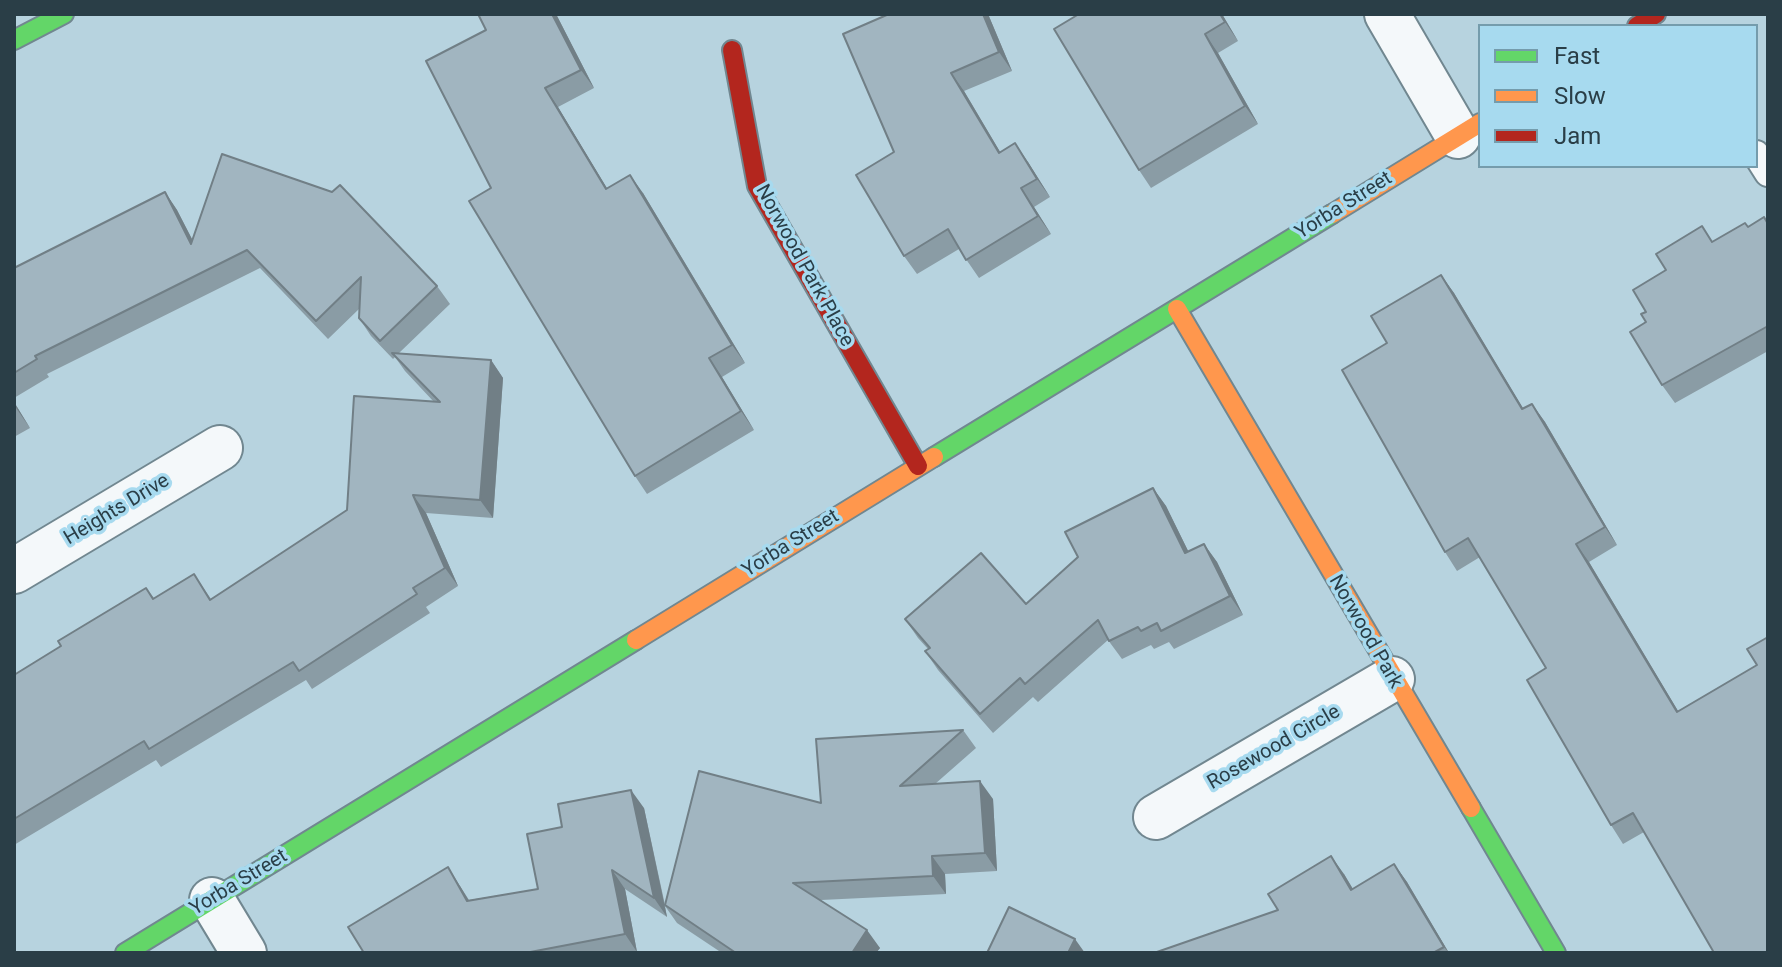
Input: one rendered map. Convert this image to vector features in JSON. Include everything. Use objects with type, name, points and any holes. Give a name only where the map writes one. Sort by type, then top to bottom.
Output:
[{"type":"main road","points":[[14,40],[64,14]]},
{"type":"main road","name":"Norwood Park Place","points":[[732,50],[757,186],[918,466]]},
{"type":"main road","name":"Yorba Street","points":[[125,953],[1469,130]]},
{"type":"main road","name":"Norwood Park","points":[[1177,309],[1556,953]]},
{"type":"street","name":"Yorba Street","points":[[1387,14],[1469,130]]},
{"type":"street","name":"Heights Drive","points":[[14,571],[220,448]]},
{"type":"street","name":"Rosewood Circle","points":[[1156,817],[1392,679]]},
{"type":"street","points":[[212,900],[244,953]]},
{"type":"building","points":[[478,14],[552,14],[581,70],[545,88],[606,189],[630,175],[732,345],[709,358],[741,411],[635,476],[469,201],[491,188],[426,61],[486,30]]},
{"type":"building","points":[[889,14],[983,14],[999,52],[951,73],[999,153],[1015,143],[1037,179],[1021,188],[1038,216],[966,260],[948,229],[904,256],[856,175],[894,152],[843,34]]},
{"type":"building","points":[[1079,14],[1220,14],[1225,22],[1205,34],[1245,106],[1139,170],[1054,29]]},
{"type":"building","points":[[222,154],[332,192],[340,185],[437,286],[380,341],[359,318],[361,277],[316,321],[247,250],[35,356],[37,359],[14,373],[14,268],[165,192],[191,244]]},
{"type":"building","points":[[1764,217],[1768,224],[1768,326],[1662,385],[1630,332],[1646,322],[1641,314],[1646,312],[1633,290],[1666,270],[1656,254],[1702,226],[1712,242],[1745,223],[1748,227]]},
{"type":"building","points":[[1441,275],[1522,409],[1532,404],[1605,527],[1576,544],[1677,712],[1757,665],[1747,649],[1768,637],[1768,953],[1710,953],[1713,951],[1633,813],[1611,825],[1527,680],[1546,668],[1468,538],[1445,552],[1342,370],[1387,343],[1371,316]]},
{"type":"building","points":[[392,353],[491,360],[480,500],[413,495],[445,568],[413,588],[417,594],[299,671],[293,662],[149,749],[144,741],[14,819],[14,675],[61,646],[58,641],[146,588],[153,599],[194,574],[210,600],[347,510],[354,396],[440,402]]},
{"type":"building","points":[[1153,488],[1185,553],[1204,544],[1230,596],[1161,631],[1157,623],[1141,631],[1138,627],[1109,641],[1098,620],[1025,684],[1020,678],[980,714],[925,651],[930,648],[905,619],[981,553],[1026,604],[1078,557],[1065,532]]},
{"type":"building","points":[[963,730],[900,786],[980,781],[985,853],[932,856],[933,876],[793,883],[867,930],[852,953],[736,953],[665,905],[699,771],[821,803],[816,739]]},
{"type":"building","points":[[631,790],[654,898],[612,870],[625,934],[525,953],[364,953],[348,927],[448,867],[467,901],[538,889],[527,834],[562,827],[558,804]]},
{"type":"building","points":[[1331,856],[1351,890],[1394,864],[1444,947],[1433,953],[1154,953],[1278,910],[1268,894]]},
{"type":"building","points":[[1009,907],[1075,939],[1068,953],[987,953]]},
{"type":"traffic: fast","points":[[14,40],[64,14]]},
{"type":"traffic: fast","points":[[934,457],[1332,214]]},
{"type":"traffic: fast","points":[[125,953],[636,640]]},
{"type":"traffic: fast","points":[[1471,808],[1556,953]]},
{"type":"traffic: slow","points":[[1332,214],[1478,124]]},
{"type":"traffic: slow","points":[[1177,309],[1471,808]]},
{"type":"traffic: slow","points":[[636,640],[934,457]]},
{"type":"traffic: jam","points":[[1640,24],[1656,14]]},
{"type":"traffic: jam","points":[[732,50],[757,186],[918,466]]}]
